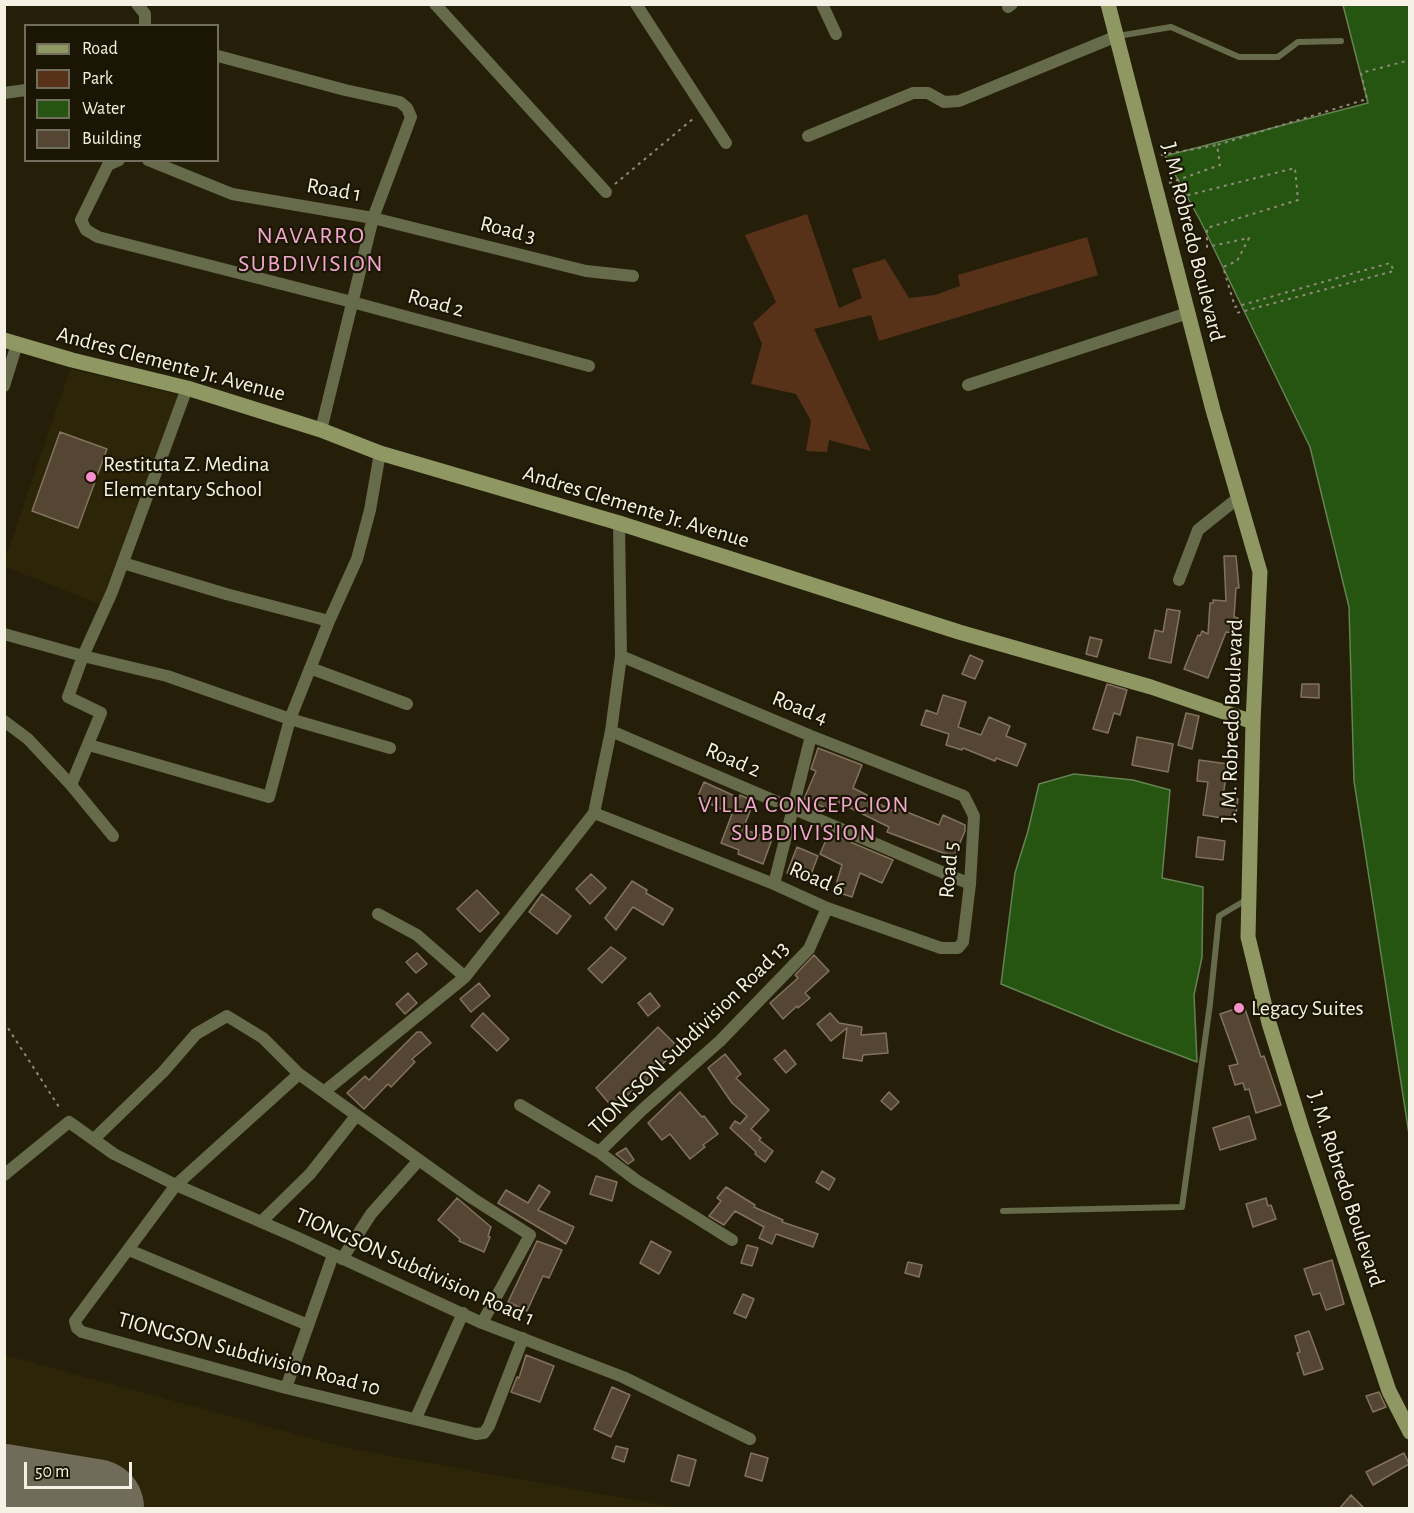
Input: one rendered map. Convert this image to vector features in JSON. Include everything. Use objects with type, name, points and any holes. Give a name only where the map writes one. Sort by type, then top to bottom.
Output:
[{"type":"main road","name":"J. M. Robredo Boulevard","points":[[1108,4],[1188,313],[1260,572],[1253,722],[1248,937],[1269,1023],[1304,1137],[1389,1391],[1410,1432]]},
{"type":"main road","name":"Andres Clemente Jr. Avenue","points":[[11,342],[72,360],[187,388],[321,430],[380,453],[619,523],[959,632],[1151,687],[1253,722]]},
{"type":"street","points":[[137,4],[145,14],[145,24]]},
{"type":"street","points":[[435,4],[606,192]]},
{"type":"street","points":[[636,4],[703,111],[726,143]]},
{"type":"street","points":[[822,4],[836,34]]},
{"type":"street","points":[[808,136],[913,93],[928,93],[944,102],[959,101],[1117,36]]},
{"type":"street","points":[[219,56],[345,90],[400,102],[407,108],[411,117],[373,218]]},
{"type":"street","points":[[4,93],[24,90]]},
{"type":"street","name":"Road 2","points":[[115,162],[108,165],[81,220],[86,230],[98,237],[589,366]]},
{"type":"street","name":"Road 1","points":[[153,162],[232,194],[373,218],[321,430]]},
{"type":"street","name":"Road 3","points":[[373,218],[586,271],[633,276]]},
{"type":"street","points":[[968,385],[1188,313]]},
{"type":"street","points":[[4,386],[11,342]]},
{"type":"street","points":[[71,785],[101,713],[68,697],[83,656],[112,592],[187,388]]},
{"type":"street","points":[[89,745],[269,797],[290,718],[357,559],[370,510],[380,453]]},
{"type":"street","points":[[1179,580],[1198,530],[1238,498]]},
{"type":"street","points":[[325,1091],[465,976],[594,813],[611,731],[621,656],[619,523]]},
{"type":"street","points":[[123,563],[329,621]]},
{"type":"street","points":[[4,634],[167,676],[290,718],[390,748]]},
{"type":"street","name":"Road 4","points":[[621,656],[812,736],[964,796]]},
{"type":"street","points":[[310,668],[406,704]]},
{"type":"street","points":[[4,722],[28,739],[71,785],[113,836]]},
{"type":"street","name":"Road 2","points":[[611,731],[970,884]]},
{"type":"street","points":[[774,884],[812,736]]},
{"type":"street","name":"Road 5","points":[[958,948],[963,942],[970,884],[974,816],[964,796]]},
{"type":"street","name":"Road 6","points":[[594,813],[774,884],[827,908],[940,948],[958,948]]},
{"type":"street","name":"TIONGSON Subdivision Road 13","points":[[732,1240],[636,1180],[598,1152],[720,1041],[809,949],[827,908]]},
{"type":"street","points":[[378,914],[417,935],[465,976]]},
{"type":"street","points":[[94,1139],[163,1072],[196,1034],[227,1016],[263,1038],[299,1074],[356,1116],[472,1198],[530,1235],[482,1323]]},
{"type":"street","name":"TIONGSON Subdivision Road 10","points":[[299,1074],[176,1185],[75,1321],[77,1328],[82,1332],[286,1388],[476,1434],[484,1433],[489,1426],[523,1338]]},
{"type":"street","points":[[520,1105],[598,1152]]},
{"type":"street","points":[[261,1222],[310,1174],[356,1116]]},
{"type":"street","points":[[4,1175],[69,1122]]},
{"type":"street","name":"TIONGSON Subdivision Road 1","points":[[69,1122],[114,1154],[176,1185],[482,1323],[623,1377],[750,1438]]},
{"type":"street","points":[[286,1388],[308,1325],[338,1257],[371,1214],[419,1160]]},
{"type":"street","points":[[129,1250],[308,1325]]},
{"type":"street","points":[[416,1418],[463,1313]]},
{"type":"lane","points":[[1117,36],[1171,27],[1239,57],[1278,57],[1298,42],[1341,40]]},
{"type":"lane","points":[[1003,1211],[1182,1207],[1220,916],[1249,898]]},
{"type":"path","points":[[1157,156],[1217,145],[1368,99],[1361,73],[1410,60]]},
{"type":"path","points":[[606,192],[703,111]]},
{"type":"path","points":[[1167,184],[1220,165],[1217,145]]},
{"type":"path","points":[[1169,192],[1171,200],[1294,168],[1298,200],[1207,228],[1207,248],[1249,238],[1237,261],[1222,267],[1235,307],[1390,263],[1394,271],[1233,314]]},
{"type":"path","points":[[4,1022],[69,1122]]},
{"type":"shaded area","name":"Restituta Z. Medina Elementary School","points":[[70,369],[180,395],[102,605],[5,567],[5,560]]},
{"type":"shaded area","points":[[4,1355],[347,1448],[678,1508],[5,1508]]},
{"type":"green space","points":[[807,214],[839,308],[862,298],[852,269],[885,259],[909,298],[935,295],[960,286],[958,275],[1087,237],[1098,275],[879,341],[871,315],[814,329],[871,451],[829,440],[827,452],[806,451],[811,421],[796,394],[751,384],[762,344],[753,323],[776,302],[745,235]]},
{"type":"water","points":[[1343,5],[1409,5],[1409,1134],[1354,781],[1349,607],[1310,447],[1201,222],[1165,156],[1368,103]]},
{"type":"water","points":[[1074,774],[1133,780],[1170,790],[1162,878],[1203,887],[1202,957],[1194,995],[1197,1062],[1001,984],[1015,873],[1039,784]]},
{"type":"building","points":[[60,432],[107,449],[78,528],[32,511]]},
{"type":"building","points":[[1224,556],[1236,556],[1239,588],[1236,588],[1234,617],[1238,618],[1236,633],[1226,632],[1208,678],[1184,669],[1198,635],[1200,636],[1202,631],[1208,634],[1210,603],[1213,603],[1213,600],[1226,601]]},
{"type":"building","points":[[1167,609],[1180,611],[1171,663],[1149,658],[1155,630],[1163,632]]},
{"type":"building","points":[[1090,637],[1102,640],[1097,657],[1086,654]]},
{"type":"building","points":[[970,655],[983,661],[975,679],[962,674]]},
{"type":"building","points":[[1107,684],[1127,690],[1120,715],[1114,713],[1108,733],[1093,729]]},
{"type":"building","points":[[1302,684],[1319,684],[1319,698],[1301,697]]},
{"type":"building","points":[[943,695],[966,702],[958,727],[981,735],[989,717],[1010,726],[1006,736],[1026,744],[1017,766],[996,758],[995,761],[963,748],[962,750],[946,745],[949,734],[921,725],[926,710],[937,714]]},
{"type":"building","points":[[1186,713],[1199,716],[1192,749],[1178,745]]},
{"type":"building","points":[[1137,737],[1173,744],[1168,772],[1132,765]]},
{"type":"building","points":[[818,748],[862,765],[853,788],[867,795],[866,797],[895,812],[897,808],[939,825],[943,815],[965,825],[965,831],[954,857],[887,832],[889,827],[832,799],[828,809],[804,799],[816,771],[811,769]]},
{"type":"building","points":[[1199,760],[1228,764],[1223,796],[1238,799],[1235,820],[1203,815],[1208,782],[1197,781]]},
{"type":"building","points":[[704,782],[739,798],[740,795],[754,801],[743,829],[772,839],[763,864],[738,854],[739,850],[721,843],[732,814],[697,798]]},
{"type":"building","points":[[829,833],[893,860],[882,883],[860,873],[852,897],[834,891],[842,865],[820,854]]},
{"type":"building","points":[[1198,837],[1225,841],[1223,860],[1196,857]]},
{"type":"building","points":[[797,847],[818,856],[808,882],[787,873]]},
{"type":"building","points":[[591,874],[606,888],[590,904],[576,889]]},
{"type":"building","points":[[632,881],[647,890],[646,893],[673,909],[663,925],[633,907],[616,930],[605,918]]},
{"type":"building","points":[[477,890],[499,913],[480,932],[457,909]]},
{"type":"building","points":[[542,894],[571,916],[557,934],[529,912]]},
{"type":"building","points":[[611,947],[626,958],[602,983],[588,969]]},
{"type":"building","points":[[417,953],[427,964],[416,973],[406,962]]},
{"type":"building","points":[[814,955],[829,971],[805,993],[810,998],[783,1019],[770,1003],[798,978],[795,975]]},
{"type":"building","points":[[479,983],[490,996],[471,1012],[460,999]]},
{"type":"building","points":[[408,993],[417,1003],[405,1014],[396,1004]]},
{"type":"building","points":[[650,993],[660,1006],[648,1016],[638,1003]]},
{"type":"building","points":[[1244,1006],[1261,1057],[1264,1056],[1281,1105],[1256,1113],[1249,1089],[1245,1090],[1243,1083],[1235,1085],[1229,1066],[1238,1064],[1220,1014]]},
{"type":"building","points":[[483,1013],[509,1039],[497,1051],[471,1026]]},
{"type":"building","points":[[830,1013],[839,1023],[862,1027],[861,1035],[886,1033],[888,1053],[863,1055],[862,1061],[843,1058],[847,1028],[831,1041],[817,1024]]},
{"type":"building","points":[[658,1027],[679,1048],[635,1094],[632,1091],[613,1108],[596,1088]]},
{"type":"building","points":[[417,1032],[421,1032],[431,1043],[412,1059],[415,1062],[391,1087],[388,1084],[364,1109],[347,1093],[365,1076],[369,1080]]},
{"type":"building","points":[[785,1050],[796,1064],[786,1073],[774,1059]]},
{"type":"building","points":[[725,1054],[741,1074],[736,1078],[769,1110],[751,1129],[761,1138],[759,1140],[773,1151],[765,1162],[730,1128],[735,1121],[740,1124],[747,1116],[732,1103],[708,1068]]},
{"type":"building","points":[[680,1092],[718,1134],[690,1159],[670,1134],[662,1140],[648,1123]]},
{"type":"building","points":[[889,1092],[899,1102],[891,1110],[881,1101]]},
{"type":"building","points":[[1249,1116],[1256,1139],[1220,1150],[1213,1128]]},
{"type":"building","points":[[626,1148],[634,1160],[628,1164],[616,1154]]},
{"type":"building","points":[[822,1171],[835,1179],[829,1190],[816,1182]]},
{"type":"building","points":[[596,1176],[617,1182],[612,1201],[590,1194]]},
{"type":"building","points":[[539,1185],[550,1192],[538,1210],[574,1227],[566,1244],[498,1203],[506,1190],[528,1203]]},
{"type":"building","points":[[726,1187],[755,1205],[754,1207],[783,1220],[782,1222],[818,1234],[813,1247],[776,1234],[772,1244],[759,1238],[764,1227],[735,1211],[724,1225],[709,1216],[721,1201],[717,1198]]},
{"type":"building","points":[[457,1198],[491,1227],[484,1252],[459,1241],[460,1239],[438,1220]]},
{"type":"building","points":[[1266,1198],[1276,1219],[1253,1227],[1246,1204]]},
{"type":"building","points":[[537,1241],[562,1250],[549,1278],[543,1276],[527,1311],[508,1302]]},
{"type":"building","points":[[651,1241],[671,1252],[659,1274],[640,1263]]},
{"type":"building","points":[[747,1245],[758,1248],[752,1266],[741,1263]]},
{"type":"building","points":[[1332,1260],[1344,1304],[1326,1310],[1320,1293],[1313,1295],[1304,1269]]},
{"type":"building","points":[[908,1262],[922,1265],[919,1277],[905,1273]]},
{"type":"building","points":[[743,1294],[754,1299],[746,1318],[734,1313]]},
{"type":"building","points":[[1309,1331],[1323,1369],[1304,1375],[1297,1353],[1300,1352],[1295,1336]]},
{"type":"building","points":[[526,1355],[554,1366],[540,1402],[511,1392],[517,1377],[519,1378]]},
{"type":"building","points":[[612,1387],[630,1395],[611,1437],[594,1429]]},
{"type":"building","points":[[1379,1392],[1386,1407],[1373,1412],[1366,1396]]},
{"type":"building","points":[[616,1446],[628,1449],[624,1462],[612,1458]]},
{"type":"building","points":[[751,1453],[768,1458],[762,1481],[745,1476]]},
{"type":"building","points":[[1404,1453],[1409,1464],[1373,1485],[1366,1472]]},
{"type":"building","points":[[678,1455],[696,1460],[689,1486],[671,1481]]},
{"type":"building","points":[[1351,1495],[1365,1509],[1339,1509]]},
{"type":"runway","points":[[4,1493],[95,1508]]},
{"type":"place","name":"Restituta Z. Medina Elementary School","points":[[91,477]]},
{"type":"place","name":"Legacy Suites","points":[[1239,1008]]},
{"type":"district","name":"NAVARRO SUBDIVISION","points":[[311,250]]},
{"type":"district","name":"VILLA CONCEPCION SUBDIVISION","points":[[804,819]]}]
